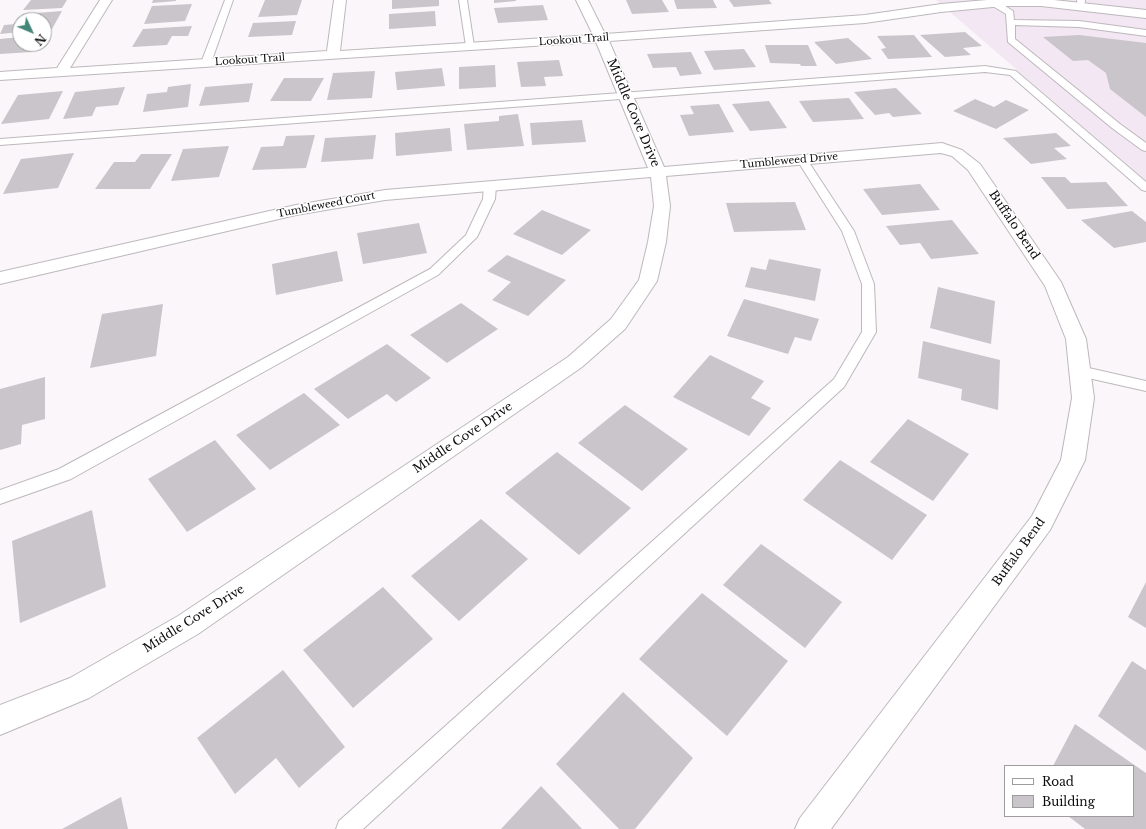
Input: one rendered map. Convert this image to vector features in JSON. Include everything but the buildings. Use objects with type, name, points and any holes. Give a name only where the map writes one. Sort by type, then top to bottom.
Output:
[{"type":"street","points":[[61,72],[106,0]]},
{"type":"street","points":[[333,54],[340,0]]},
{"type":"street","name":"Middle Cove Drive","points":[[0,720],[79,688],[188,625],[575,362],[618,324],[648,281],[657,242],[662,206],[658,172],[601,38],[582,0]]},
{"type":"street","name":"Lookout Trail","points":[[0,76],[601,38],[865,19],[985,2],[1081,3],[1146,14]]},
{"type":"street","name":"Buffalo Bend","points":[[811,829],[1042,523],[1073,460],[1082,398],[1080,371],[1076,339],[1054,286],[974,167],[957,153],[942,148],[920,150]]},
{"type":"street","name":"Tumbleweed Drive","points":[[658,172],[920,150]]},
{"type":"street","name":"Tumbleweed Court","points":[[0,278],[296,210],[385,194],[658,172]]},
{"type":"lane","points":[[206,63],[229,0]]},
{"type":"lane","points":[[463,0],[470,46]]},
{"type":"lane","points":[[985,2],[1010,13],[1011,40],[1116,126],[1146,148]]},
{"type":"lane","points":[[1010,22],[1080,24],[1146,33]]},
{"type":"lane","points":[[0,142],[985,69],[1013,73],[1146,188]]},
{"type":"lane","points":[[348,829],[839,383],[869,332],[868,284],[848,230],[802,160]]},
{"type":"lane","points":[[0,497],[66,474],[434,272],[471,238],[489,199],[490,186]]},
{"type":"lane","points":[[1080,371],[1146,386]]},
{"type":"shaded area","points":[[936,0],[1146,0],[1146,181]]}]
